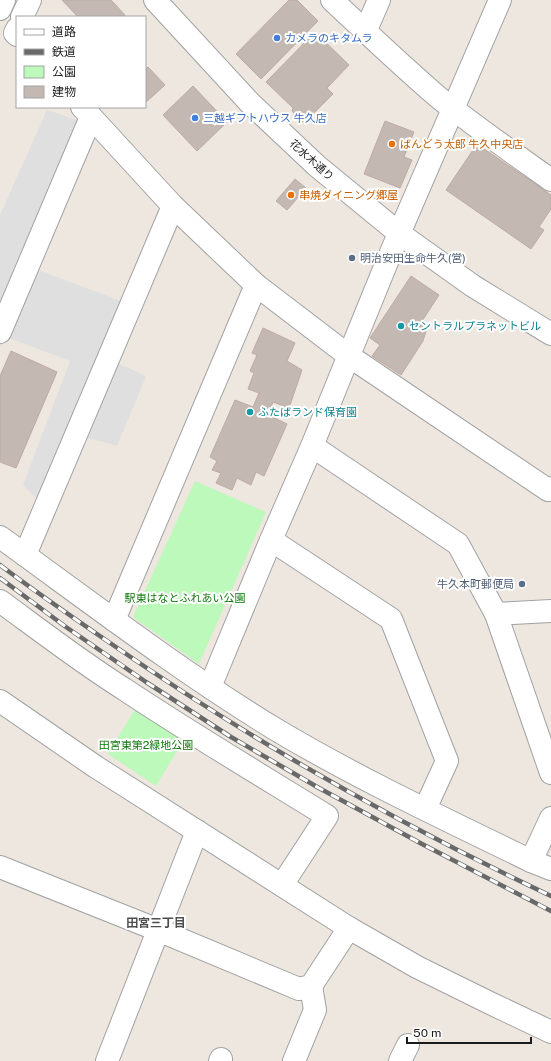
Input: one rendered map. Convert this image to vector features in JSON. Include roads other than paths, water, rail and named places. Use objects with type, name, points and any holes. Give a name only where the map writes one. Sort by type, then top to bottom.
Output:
[{"type":"street","points":[[0,9],[4,0]]},
{"type":"street","points":[[22,16],[30,0]]},
{"type":"street","name":"花水木通り","points":[[155,0],[250,103],[317,166],[400,234],[473,286],[551,334]]},
{"type":"street","points":[[332,0],[365,32],[438,96],[551,180]]},
{"type":"street","points":[[365,32],[379,0]]},
{"type":"street","points":[[210,687],[500,0]]},
{"type":"street","points":[[0,332],[87,112],[173,206],[256,285],[349,356],[550,491]]},
{"type":"street","points":[[25,555],[173,206]]},
{"type":"street","points":[[114,620],[256,285]]},
{"type":"street","points":[[312,446],[458,544],[496,614],[551,773]]},
{"type":"street","points":[[0,537],[114,620],[210,687],[283,733],[359,776],[541,865],[551,818]]},
{"type":"street","points":[[271,540],[391,619],[447,761],[425,808]]},
{"type":"street","points":[[0,601],[58,644],[123,689],[328,816],[282,885]]},
{"type":"street","points":[[496,614],[551,611]]},
{"type":"street","points":[[0,701],[70,750],[349,928],[417,967],[551,1032]]},
{"type":"street","points":[[107,1061],[197,831]]},
{"type":"street","points":[[0,867],[300,989],[311,986],[349,928]]},
{"type":"street","points":[[294,1061],[315,1010],[311,986]]},
{"type":"railway","points":[[0,565],[70,616],[165,680],[273,748],[327,780],[438,840],[551,896]]},
{"type":"railway","points":[[0,578],[66,627],[146,682],[231,737],[319,788],[422,844],[551,911]]},
{"type":"place","name":"カメラのキタムラ","points":[[277,38]]},
{"type":"place","name":"三越ギフトハウス 牛久店","points":[[195,118]]},
{"type":"place","name":"ばんどう太郎 牛久中央店","points":[[392,144]]},
{"type":"place","name":"串焼ダイニング郷屋","points":[[291,195]]},
{"type":"place","name":"明治安田生命牛久(営)","points":[[352,258]]},
{"type":"place","name":"セントラルプラネットビル","points":[[401,326]]},
{"type":"place","name":"ふたばランド保育園","points":[[250,412]]},
{"type":"place","name":"牛久本町郵便局","points":[[522,584]]},
{"type":"district","name":"田宮三丁目","points":[[156,923]]},
{"type":"park label","name":"駅東はなとふれあい公園","points":[[185,598]]},
{"type":"park label","name":"田宮東第2緑地公園","points":[[146,745]]}]
